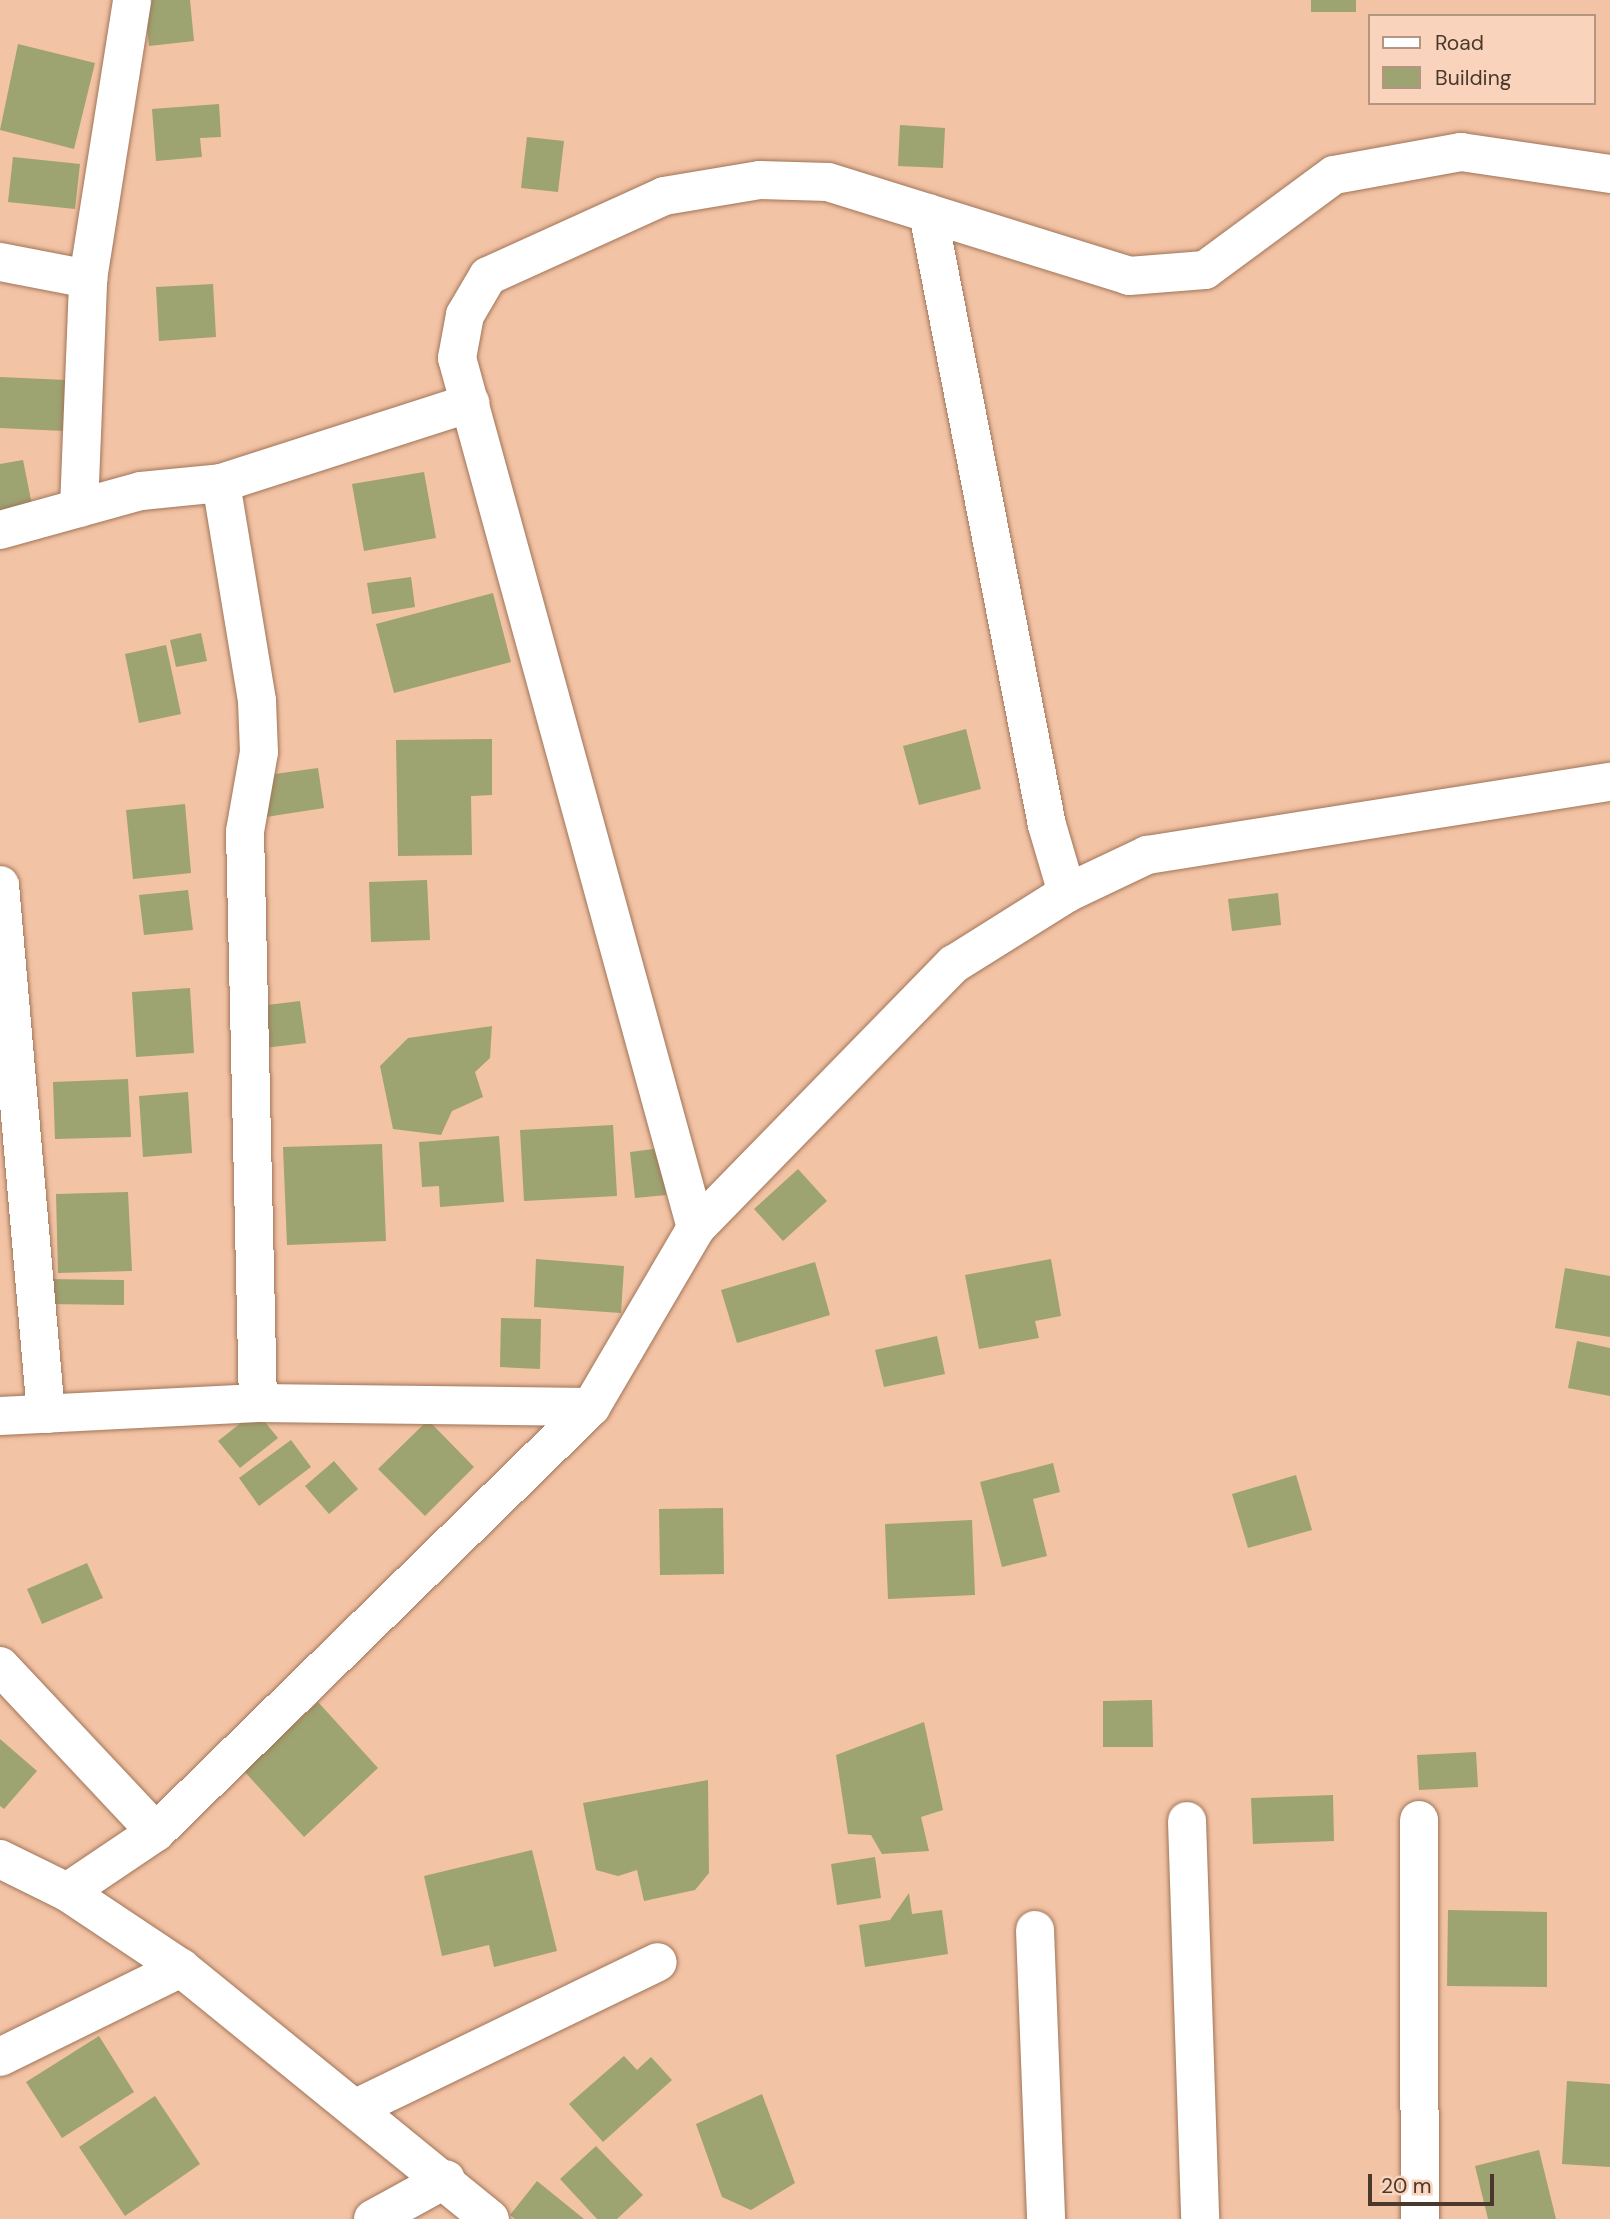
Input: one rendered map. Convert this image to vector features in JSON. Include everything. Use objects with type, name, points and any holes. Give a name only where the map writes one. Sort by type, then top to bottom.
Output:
[{"type":"street","points":[[79,508],[88,279],[132,0]]},
{"type":"street","points":[[696,1228],[457,358],[465,315],[488,276],[664,196],[760,180],[828,182],[1129,276],[1205,270],[1334,175],[1461,152],[1610,174]]},
{"type":"street","points":[[928,213],[1047,825],[1067,893]]},
{"type":"street","points":[[0,262],[88,279]]},
{"type":"street","points":[[0,530],[141,491],[221,483],[470,403]]},
{"type":"street","points":[[221,483],[257,714],[259,752],[245,831],[258,1403]]},
{"type":"street","points":[[67,1892],[156,1832],[591,1407],[696,1228],[954,964],[1067,893],[1147,855],[1610,782]]},
{"type":"street","points":[[0,885],[47,1414]]},
{"type":"street","points":[[0,1416],[258,1403],[591,1407]]},
{"type":"street","points":[[0,1666],[156,1832]]},
{"type":"street","points":[[1419,1820],[1420,2219]]},
{"type":"street","points":[[1187,1821],[1200,2219]]},
{"type":"street","points":[[0,1859],[67,1892],[181,1968],[446,2179],[490,2219]]},
{"type":"street","points":[[1035,1930],[1046,2219]]},
{"type":"street","points":[[356,2108],[658,1962]]},
{"type":"street","points":[[0,2057],[181,1968]]},
{"type":"street","points":[[373,2219],[446,2179]]},
{"type":"building","points":[[144,0],[190,0],[194,41],[149,46]]},
{"type":"building","points":[[1311,0],[1356,0],[1356,12],[1311,12]]},
{"type":"building","points":[[18,44],[95,63],[74,149],[0,130]]},
{"type":"building","points":[[219,104],[221,137],[200,138],[202,157],[156,161],[152,109]]},
{"type":"building","points":[[900,125],[945,128],[943,168],[898,166]]},
{"type":"building","points":[[527,137],[564,141],[558,192],[521,188]]},
{"type":"building","points":[[13,157],[80,164],[75,209],[8,202]]},
{"type":"building","points":[[213,284],[216,337],[159,341],[156,287]]},
{"type":"building","points":[[0,377],[66,380],[64,431],[0,428]]},
{"type":"building","points":[[23,460],[32,505],[0,511],[0,464]]},
{"type":"building","points":[[424,472],[436,538],[364,551],[352,484]]},
{"type":"building","points":[[411,577],[415,607],[372,614],[367,583]]},
{"type":"building","points":[[493,593],[511,662],[394,693],[376,624]]},
{"type":"building","points":[[201,633],[207,661],[176,667],[170,640]]},
{"type":"building","points":[[166,645],[181,714],[139,723],[125,654]]},
{"type":"building","points":[[966,729],[981,789],[919,805],[903,746]]},
{"type":"building","points":[[492,739],[492,795],[471,796],[472,855],[398,856],[396,740]]},
{"type":"building","points":[[318,768],[324,808],[266,817],[260,776]]},
{"type":"building","points":[[185,804],[191,873],[133,879],[126,810]]},
{"type":"building","points":[[427,880],[430,940],[371,942],[369,882]]},
{"type":"building","points":[[188,890],[193,930],[144,935],[139,895]]},
{"type":"building","points":[[1278,893],[1281,925],[1232,931],[1228,899]]},
{"type":"building","points":[[190,988],[194,1053],[136,1057],[132,992]]},
{"type":"building","points":[[300,1001],[306,1043],[264,1048],[259,1006]]},
{"type":"building","points":[[492,1026],[490,1058],[475,1072],[483,1097],[452,1111],[441,1135],[393,1129],[380,1066],[408,1038]]},
{"type":"building","points":[[128,1079],[131,1137],[55,1139],[53,1082]]},
{"type":"building","points":[[188,1092],[192,1153],[143,1157],[139,1096]]},
{"type":"building","points":[[613,1125],[617,1196],[524,1201],[520,1130]]},
{"type":"building","points":[[499,1136],[504,1202],[440,1207],[439,1186],[422,1187],[419,1142]]},
{"type":"building","points":[[382,1144],[386,1241],[287,1245],[283,1147]]},
{"type":"building","points":[[661,1148],[666,1195],[635,1198],[630,1152]]},
{"type":"building","points":[[798,1169],[827,1201],[783,1241],[754,1209]]},
{"type":"building","points":[[128,1192],[132,1271],[58,1273],[56,1194]]},
{"type":"building","points":[[536,1259],[624,1266],[621,1313],[534,1307]]},
{"type":"building","points":[[1051,1259],[1061,1316],[1035,1321],[1039,1338],[979,1349],[965,1275]]},
{"type":"building","points":[[815,1262],[830,1315],[737,1343],[721,1290]]},
{"type":"building","points":[[1565,1268],[1610,1276],[1610,1337],[1555,1328]]},
{"type":"building","points":[[45,1279],[124,1280],[124,1305],[45,1304]]},
{"type":"building","points":[[501,1318],[541,1319],[540,1369],[500,1367]]},
{"type":"building","points":[[937,1336],[945,1374],[884,1387],[875,1350]]},
{"type":"building","points":[[1577,1341],[1610,1348],[1610,1396],[1568,1388]]},
{"type":"building","points":[[256,1411],[278,1438],[240,1468],[218,1441]]},
{"type":"building","points":[[428,1420],[474,1467],[425,1516],[378,1469]]},
{"type":"building","points":[[291,1440],[311,1467],[259,1506],[239,1478]]},
{"type":"building","points":[[334,1461],[358,1489],[329,1514],[305,1486]]},
{"type":"building","points":[[1053,1463],[1060,1492],[1033,1499],[1047,1556],[1002,1567],[980,1482]]},
{"type":"building","points":[[1296,1475],[1312,1530],[1248,1548],[1232,1494]]},
{"type":"building","points":[[723,1508],[724,1574],[660,1575],[659,1509]]},
{"type":"building","points":[[972,1520],[975,1595],[888,1599],[885,1524]]},
{"type":"building","points":[[87,1563],[103,1598],[42,1624],[27,1589]]},
{"type":"building","points":[[1152,1700],[1153,1747],[1103,1747],[1103,1701]]},
{"type":"building","points":[[318,1702],[378,1768],[304,1837],[244,1771]]},
{"type":"building","points":[[924,1722],[943,1810],[921,1817],[929,1851],[882,1854],[871,1835],[848,1834],[836,1755]]},
{"type":"building","points":[[0,1739],[37,1771],[4,1809],[0,1806]]},
{"type":"building","points":[[1476,1752],[1478,1787],[1419,1790],[1417,1755]]},
{"type":"building","points":[[708,1780],[709,1873],[695,1890],[644,1901],[637,1870],[618,1876],[596,1870],[583,1803]]},
{"type":"building","points":[[1333,1795],[1334,1841],[1253,1844],[1251,1798]]},
{"type":"building","points":[[532,1850],[557,1951],[494,1967],[489,1945],[442,1956],[424,1876]]},
{"type":"building","points":[[875,1857],[881,1898],[837,1905],[831,1864]]},
{"type":"building","points":[[909,1893],[912,1914],[942,1910],[948,1954],[865,1967],[859,1925],[890,1920]]},
{"type":"building","points":[[1448,1910],[1547,1912],[1547,1987],[1447,1986]]},
{"type":"building","points":[[99,2036],[134,2092],[62,2138],[26,2082]]},
{"type":"building","points":[[624,2056],[637,2070],[651,2057],[672,2080],[603,2142],[569,2104]]},
{"type":"building","points":[[1567,2081],[1610,2084],[1610,2167],[1562,2164]]},
{"type":"building","points":[[762,2094],[795,2183],[751,2210],[722,2197],[696,2124]]},
{"type":"building","points":[[155,2096],[200,2164],[125,2216],[79,2147]]},
{"type":"building","points":[[596,2146],[643,2195],[617,2219],[597,2219],[560,2179]]},
{"type":"building","points":[[1539,2150],[1556,2219],[1488,2219],[1475,2166]]},
{"type":"building","points":[[537,2181],[584,2219],[515,2219],[510,2215]]}]
